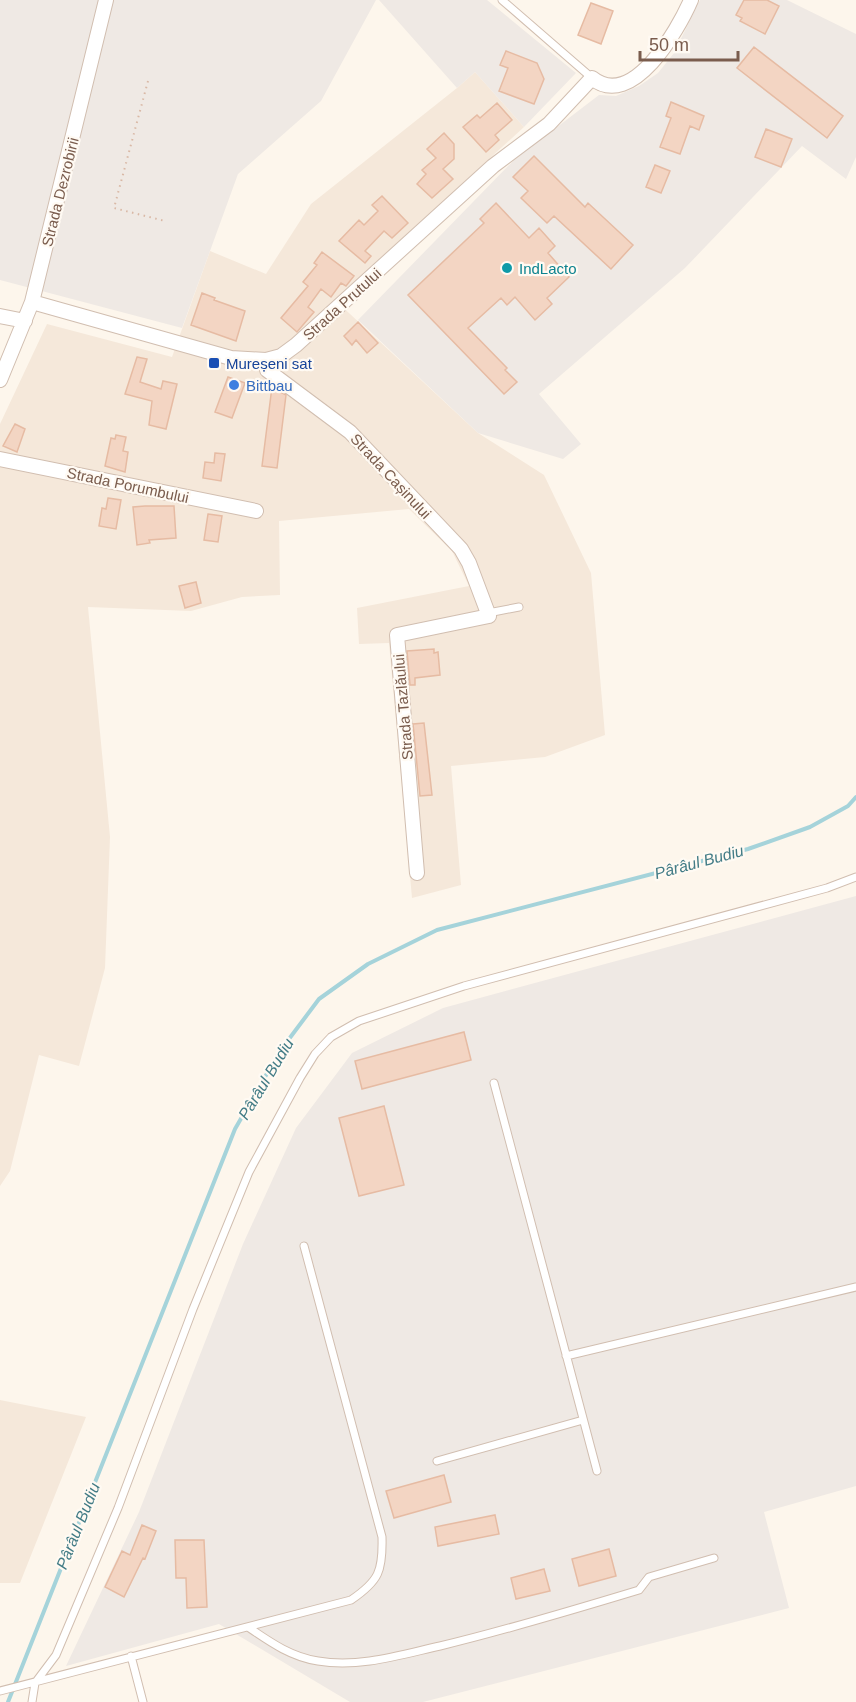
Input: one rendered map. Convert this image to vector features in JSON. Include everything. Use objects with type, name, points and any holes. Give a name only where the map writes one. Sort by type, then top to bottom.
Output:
[{"type":"street","name":"Strada Dezrobirii","points":[[0,380],[32,302],[106,0]]},
{"type":"street","points":[[592,78],[601,86],[613,88],[628,81],[656,59],[670,42],[692,0]]},
{"type":"street","name":"Strada Prutului","points":[[32,302],[231,358],[266,360],[281,356],[296,345],[493,166],[549,124],[592,78]]},
{"type":"street","points":[[0,316],[25,321]]},
{"type":"street","name":"Strada Cașinului","points":[[266,360],[267,370],[350,432],[461,549],[470,562],[488,614]]},
{"type":"street","name":"Strada Porumbului","points":[[0,459],[256,511]]},
{"type":"street","name":"Strada Tazlăului","points":[[417,873],[397,636],[488,614]]},
{"type":"lane","points":[[502,0],[592,78]]},
{"type":"lane","points":[[488,614],[519,607]]},
{"type":"lane","points":[[32,1702],[35,1683],[56,1655],[118,1508],[193,1309],[249,1172],[300,1078],[315,1054],[331,1037],[359,1021],[464,986],[827,888],[856,877]]},
{"type":"lane","points":[[494,1083],[597,1470]]},
{"type":"lane","points":[[0,1691],[351,1600],[374,1583],[383,1561],[382,1537],[304,1246]]},
{"type":"lane","points":[[566,1356],[856,1287]]},
{"type":"lane","points":[[437,1461],[583,1420]]},
{"type":"lane","points":[[249,1627],[272,1644],[301,1658],[330,1663],[363,1663],[510,1629],[639,1590],[649,1577],[714,1558]]},
{"type":"lane","points":[[131,1656],[143,1702]]},
{"type":"path","points":[[148,81],[114,208],[165,221]]},
{"type":"shaded area","points":[[0,0],[376,0],[321,101],[238,174],[182,328],[0,280]]},
{"type":"shaded area","points":[[379,0],[487,0],[576,73],[524,127],[475,72],[457,88]]},
{"type":"shaded area","points":[[700,0],[787,0],[856,34],[856,157],[846,179],[802,146],[685,268],[539,394],[581,444],[563,459],[478,433],[358,320],[514,160],[599,95],[616,96],[639,86],[658,73],[674,53]]},
{"type":"shaded area","points":[[475,72],[524,127],[335,300],[478,433],[544,475],[591,573],[605,735],[545,757],[451,766],[461,885],[412,898],[389,643],[359,644],[357,608],[469,586],[452,551],[409,509],[279,521],[280,595],[242,597],[191,611],[88,607],[110,837],[105,968],[79,1066],[39,1055],[10,1171],[0,1186],[0,424],[47,324],[172,357],[210,251],[266,274],[311,204]]},
{"type":"shaded area","points":[[856,896],[856,1486],[764,1512],[789,1608],[423,1702],[350,1702],[219,1624],[66,1666],[139,1512],[243,1244],[296,1128],[352,1053],[443,1008]]},
{"type":"shaded area","points":[[0,1400],[86,1417],[20,1583],[0,1583]]},
{"type":"building","points":[[744,0],[767,0],[779,6],[765,34],[740,21],[742,18],[736,15]]},
{"type":"building","points":[[591,3],[613,11],[601,44],[578,35]]},
{"type":"building","points":[[754,47],[843,116],[827,138],[737,68]]},
{"type":"building","points":[[506,51],[537,63],[544,79],[534,104],[499,91],[508,68],[500,65]]},
{"type":"building","points":[[671,102],[704,116],[699,130],[690,126],[680,154],[660,147],[671,118],[666,116]]},
{"type":"building","points":[[497,103],[512,120],[495,135],[499,140],[486,152],[463,127],[477,115],[480,118]]},
{"type":"building","points":[[766,129],[792,139],[781,167],[755,157]]},
{"type":"building","points":[[444,133],[454,144],[454,159],[443,169],[453,179],[432,198],[417,184],[426,174],[422,170],[436,158],[427,149]]},
{"type":"building","points":[[534,156],[585,207],[588,203],[633,245],[611,269],[554,216],[547,223],[521,198],[528,191],[513,177]]},
{"type":"building","points":[[655,165],[670,171],[661,193],[646,187]]},
{"type":"building","points":[[382,196],[408,223],[392,238],[384,231],[365,251],[371,256],[365,263],[339,241],[359,220],[364,225],[378,211],[372,205]]},
{"type":"building","name":"IndLacto","points":[[496,203],[529,238],[539,228],[555,246],[548,253],[569,277],[547,298],[552,304],[535,320],[515,297],[507,305],[501,298],[468,328],[507,368],[505,370],[517,382],[504,394],[408,295],[484,223],[480,219]]},
{"type":"building","points":[[322,252],[354,276],[346,286],[341,283],[331,297],[321,289],[308,307],[314,312],[297,332],[281,318],[308,286],[303,282],[317,265],[314,263]]},
{"type":"building","points":[[202,293],[215,298],[214,300],[245,311],[236,341],[191,325]]},
{"type":"building","points":[[358,322],[378,343],[367,353],[356,340],[352,345],[344,336]]},
{"type":"building","points":[[137,357],[147,359],[140,382],[161,389],[163,381],[177,384],[166,429],[149,425],[152,401],[125,394]]},
{"type":"building","points":[[228,377],[245,383],[232,418],[215,412]]},
{"type":"building","points":[[272,387],[286,395],[277,468],[262,466]]},
{"type":"building","points":[[15,424],[25,429],[17,452],[3,446]]},
{"type":"building","points":[[116,435],[126,437],[123,451],[128,452],[125,472],[105,466],[111,438],[115,439]]},
{"type":"building","points":[[215,453],[225,454],[221,481],[203,478],[205,462],[214,463]]},
{"type":"building","points":[[108,498],[121,500],[116,529],[99,526],[102,508],[106,509]]},
{"type":"building","points":[[174,506],[176,538],[149,540],[150,543],[137,545],[133,507]]},
{"type":"building","points":[[208,514],[222,516],[218,542],[204,540]]},
{"type":"building","points":[[196,582],[201,603],[185,608],[179,586]]},
{"type":"building","points":[[434,649],[434,653],[438,652],[440,675],[415,678],[415,685],[410,685],[407,651]]},
{"type":"building","points":[[424,723],[432,795],[420,796],[413,724]]},
{"type":"building","points":[[464,1032],[471,1060],[362,1089],[355,1061]]},
{"type":"building","points":[[384,1106],[404,1185],[359,1196],[339,1118]]},
{"type":"building","points":[[444,1475],[451,1502],[394,1518],[386,1491]]},
{"type":"building","points":[[495,1515],[499,1534],[438,1546],[435,1527]]},
{"type":"building","points":[[142,1525],[156,1531],[145,1559],[143,1558],[124,1597],[105,1587],[122,1551],[130,1555]]},
{"type":"building","points":[[175,1540],[204,1540],[207,1607],[187,1608],[186,1578],[176,1578]]},
{"type":"building","points":[[609,1549],[616,1576],[579,1586],[572,1559]]},
{"type":"building","points":[[544,1569],[550,1591],[516,1599],[511,1578]]},
{"type":"waterway","name":"Pârâul Budiu","points":[[8,1702],[235,1129],[280,1051],[319,999],[368,964],[437,930],[748,849],[810,827],[848,806],[856,797]]},
{"type":"place","name":"IndLacto","points":[[507,268]]},
{"type":"place","name":"Mureșeni sat","points":[[214,363]]},
{"type":"place","name":"Bittbau","points":[[234,385]]}]
